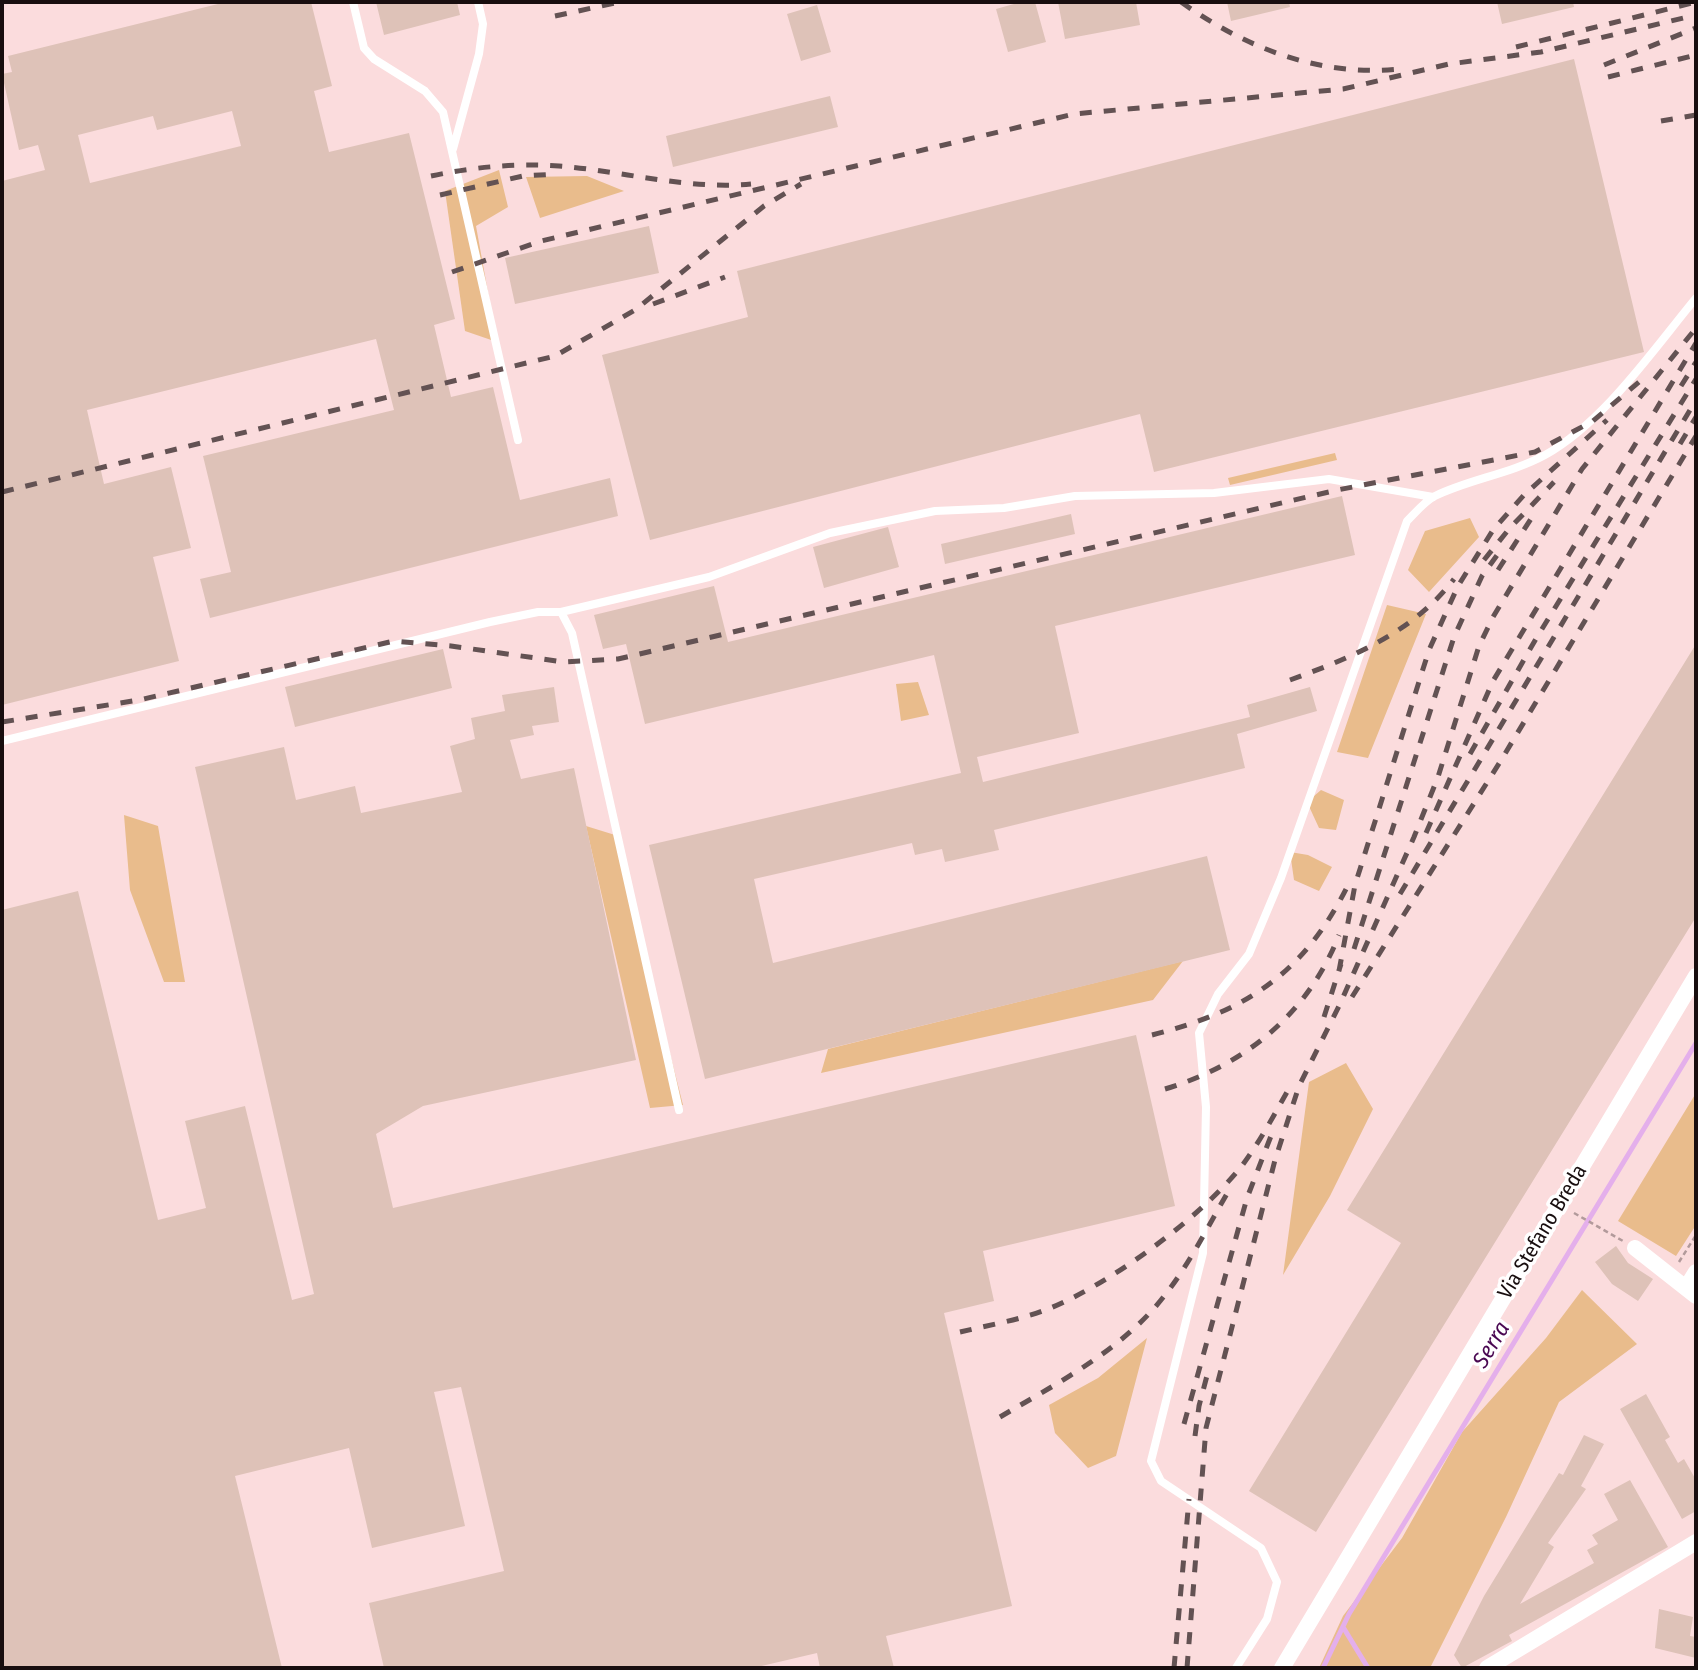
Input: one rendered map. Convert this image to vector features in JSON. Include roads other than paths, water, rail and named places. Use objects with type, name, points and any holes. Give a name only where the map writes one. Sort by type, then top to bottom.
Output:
[{"type":"street","name":"Via Stefano Breda","points":[[1282,1668],[1696,976]]},
{"type":"street","points":[[1635,1248],[1691,1292],[1696,1272]]},
{"type":"street","points":[[1486,1668],[1696,1542]]},
{"type":"lane","points":[[353,2],[364,48],[374,58],[425,91],[443,113],[518,440]]},
{"type":"lane","points":[[452,152],[479,54],[483,24],[478,2]]},
{"type":"lane","points":[[1236,1668],[1267,1619],[1277,1582],[1261,1548],[1161,1482],[1151,1461],[1203,1254],[1206,1107],[1199,1033],[1218,994],[1249,954],[1281,878],[1407,521],[1433,497],[1507,472],[1545,455],[1576,433],[1622,386],[1696,298]]},
{"type":"lane","points":[[2,741],[490,622],[538,612],[561,612],[709,577],[830,534],[935,511],[1004,509],[1075,496],[1214,493],[1329,479],[1433,497]]},
{"type":"lane","points":[[561,612],[572,633],[679,1110]]},
{"type":"waterway","name":"Serra","points":[[1323,1668],[1349,1614],[1696,1043]]},
{"type":"waterway","points":[[1343,1627],[1368,1668]]},
{"type":"railway","points":[[555,16],[620,2]]},
{"type":"railway","points":[[1181,2],[1231,33],[1284,56],[1341,68],[1400,69]]},
{"type":"railway","points":[[1516,47],[1696,2]]},
{"type":"railway","points":[[452,272],[541,241],[1074,114],[1343,89],[1449,64],[1541,52],[1696,15]]},
{"type":"railway","points":[[1604,65],[1696,28]]},
{"type":"railway","points":[[1608,77],[1696,55]]},
{"type":"railway","points":[[1661,121],[1696,115]]},
{"type":"railway","points":[[431,176],[495,166],[543,165],[679,182],[751,184]]},
{"type":"railway","points":[[440,195],[523,176],[557,174]]},
{"type":"railway","points":[[2,492],[555,356],[635,310],[764,206],[801,184]]},
{"type":"railway","points":[[653,304],[725,277]]},
{"type":"railway","points":[[1187,1668],[1206,1428],[1275,1160],[1299,1086],[1340,1004],[1414,837],[1438,777],[1479,646],[1493,617],[1582,469],[1696,328]]},
{"type":"railway","points":[[1426,833],[1493,681],[1696,343]]},
{"type":"railway","points":[[1681,386],[1696,362]]},
{"type":"railway","points":[[1470,754],[1537,637],[1696,379]]},
{"type":"railway","points":[[2,722],[139,700],[394,641],[564,662],[618,659],[1337,490],[1535,452],[1593,421],[1639,382]]},
{"type":"railway","points":[[1400,894],[1696,400]]},
{"type":"railway","points":[[1680,444],[1696,417]]},
{"type":"railway","points":[[1339,971],[1355,885],[1429,650],[1458,586],[1493,530],[1524,495],[1607,420]]},
{"type":"railway","points":[[1352,997],[1500,762],[1696,436]]},
{"type":"railway","points":[[1484,560],[1554,482]]},
{"type":"railway","points":[[1498,570],[1536,511]]},
{"type":"railway","points":[[1354,949],[1454,637],[1482,576],[1498,554]]},
{"type":"railway","points":[[1290,680],[1380,641],[1420,614],[1454,579]]},
{"type":"railway","points":[[1152,1035],[1217,1014],[1271,983],[1314,940],[1333,913],[1350,881]]},
{"type":"railway","points":[[1165,1089],[1222,1066],[1270,1033],[1310,989],[1339,935]]},
{"type":"railway","points":[[1324,1017],[1341,964]]},
{"type":"railway","points":[[960,1332],[1048,1309],[1098,1284],[1152,1248],[1202,1208],[1241,1167],[1291,1085]]},
{"type":"railway","points":[[1184,1424],[1247,1198],[1271,1136]]},
{"type":"railway","points":[[1000,1417],[1107,1351],[1145,1318],[1181,1273],[1232,1185]]},
{"type":"railway","points":[[1195,1436],[1199,1406],[1209,1368]]},
{"type":"railway","points":[[1174,1668],[1189,1499]]}]
